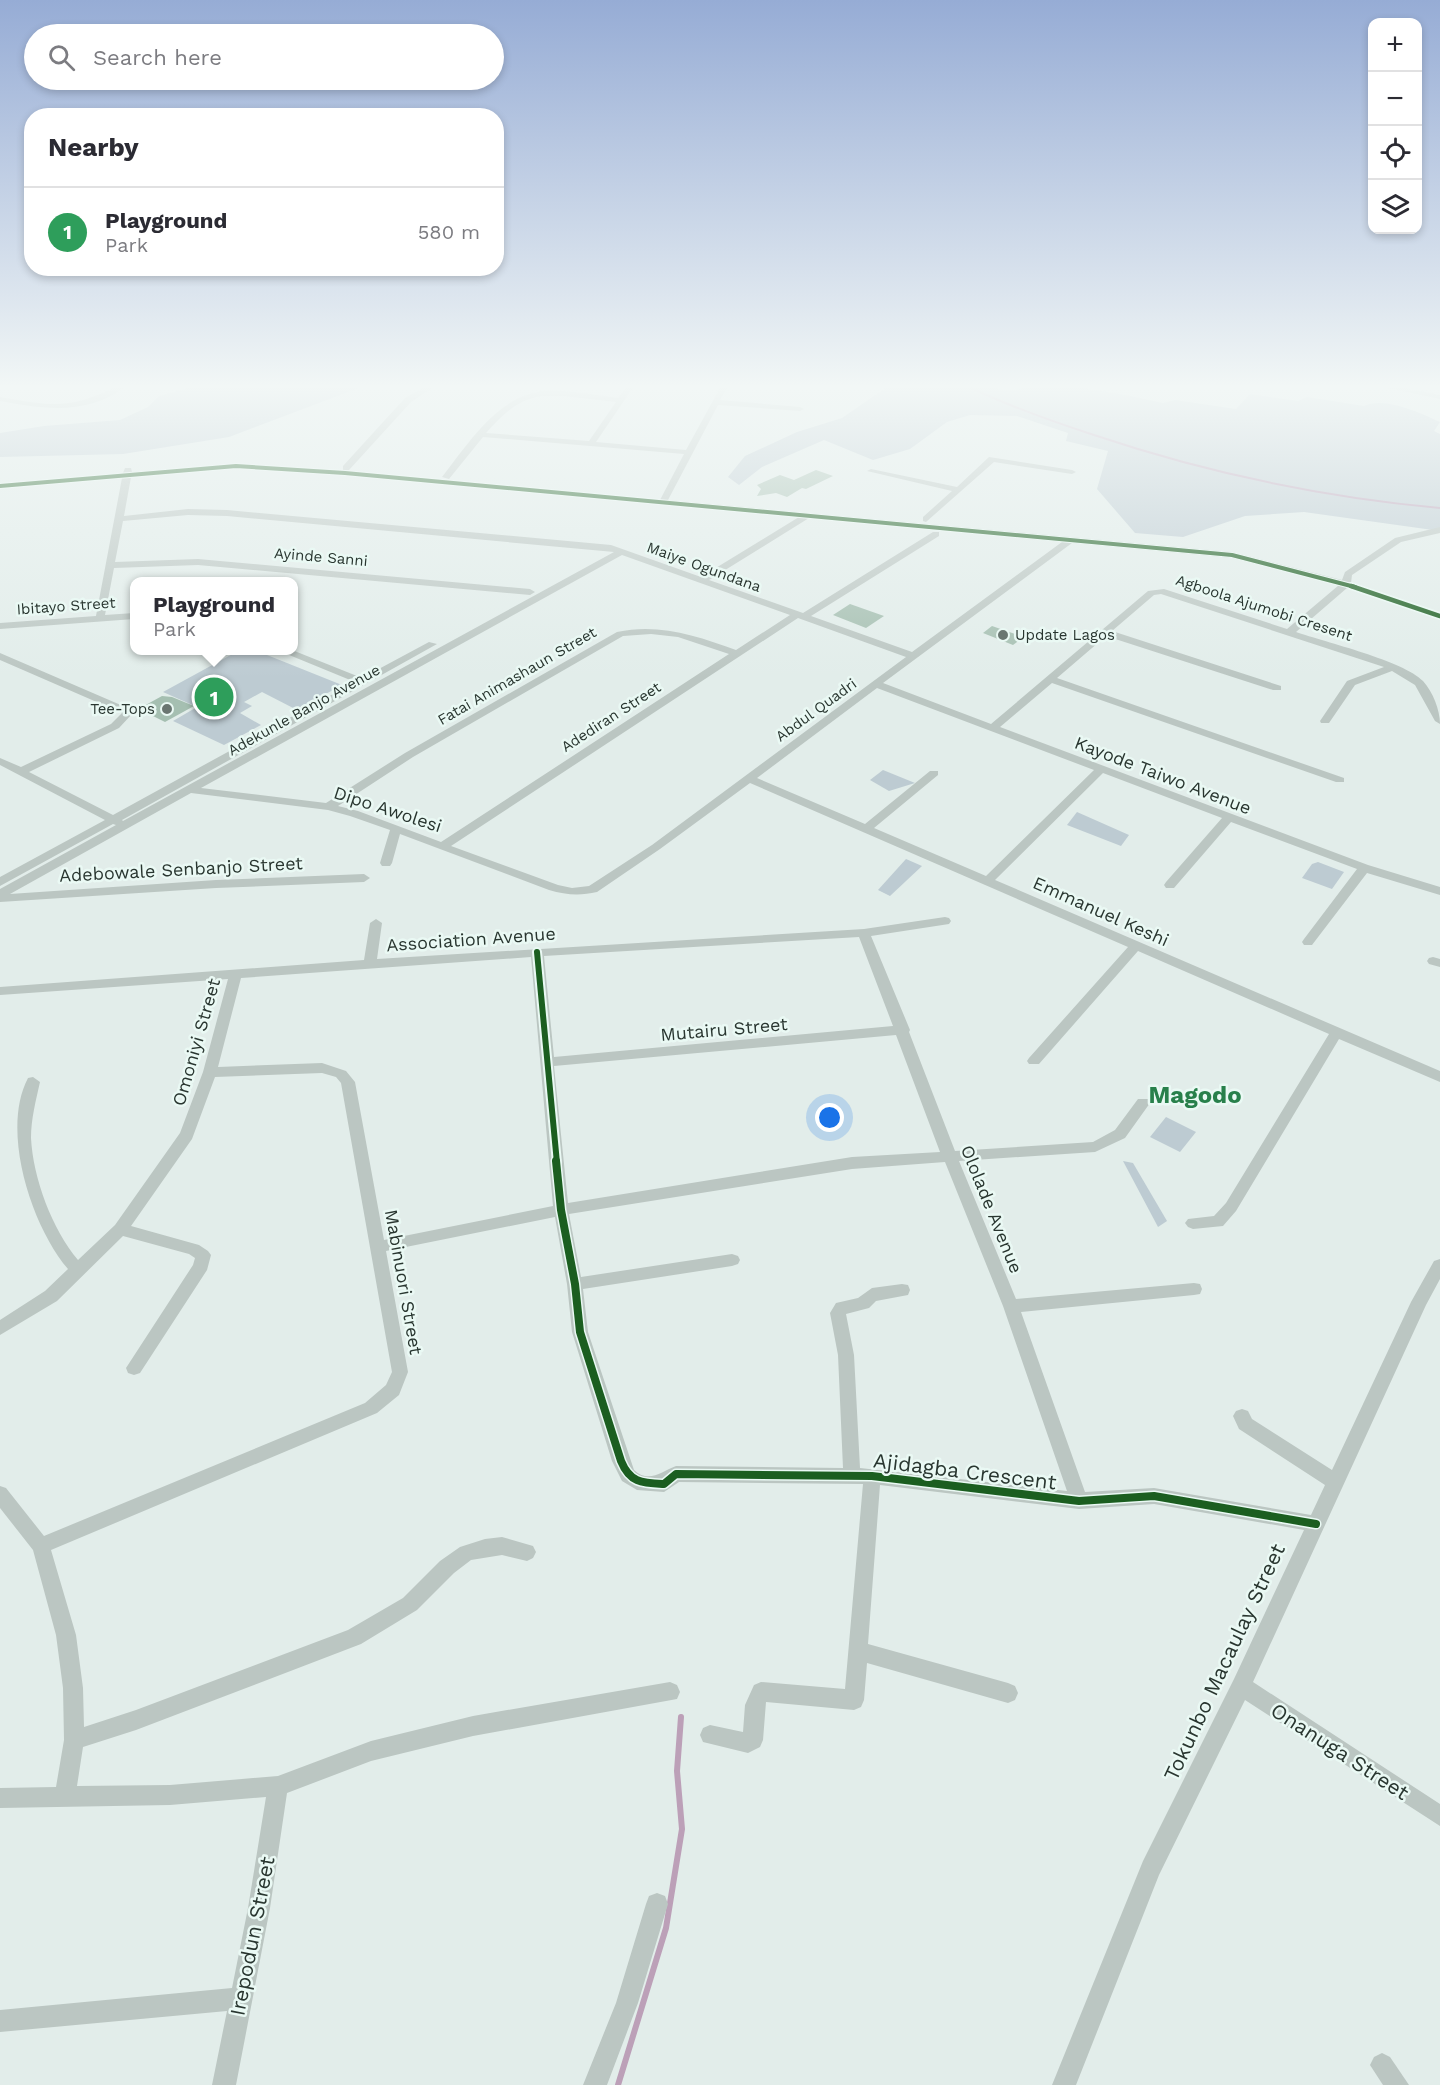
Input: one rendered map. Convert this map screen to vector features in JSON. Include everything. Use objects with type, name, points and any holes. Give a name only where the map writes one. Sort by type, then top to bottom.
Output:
[{"type":"street","points":[[0,486],[24,483]]},
{"type":"street","points":[[100,618],[125,483]]},
{"type":"street","points":[[460,483],[926,519],[1232,555],[1347,580],[1440,607]]},
{"type":"street","points":[[505,483],[807,516],[1074,537]]},
{"type":"street","points":[[663,500],[671,483]]},
{"type":"street","points":[[929,483],[956,489]]},
{"type":"street","points":[[926,519],[963,483]]},
{"type":"street","name":"Maiye Ogundana","points":[[120,519],[188,513],[227,513],[616,549],[913,656]]},
{"type":"street","points":[[702,580],[807,516]]},
{"type":"street","points":[[1290,632],[1347,580],[1398,540],[1440,530]]},
{"type":"street","name":"Adediran Street","points":[[443,846],[735,653],[936,534]]},
{"type":"street","name":"Abdul Quadri","points":[[565,892],[581,893],[593,889],[656,847],[1074,537]]},
{"type":"street","name":"Adekunle Banjo Avenue","points":[[0,882],[363,682],[530,592],[616,549]]},
{"type":"street","name":"Adekunle Banjo Avenue","points":[[0,896],[192,790],[616,549]]},
{"type":"street","name":"Ayinde Sanni","points":[[109,565],[198,562],[530,592]]},
{"type":"street","points":[[1347,580],[1440,616]]},
{"type":"street","name":"Agboola Ajumobi Cresent","points":[[992,728],[1151,593],[1161,591],[1393,667],[1419,683],[1440,721]]},
{"type":"street","name":"Ibitayo Street","points":[[0,626],[130,616]]},
{"type":"street","name":"Fatai Animashaun Street","points":[[328,807],[409,755],[621,634],[658,630],[680,633],[735,653]]},
{"type":"street","points":[[1104,632],[1277,688]]},
{"type":"street","points":[[292,655],[363,682]]},
{"type":"street","points":[[0,656],[126,711],[127,714],[115,726],[22,771]]},
{"type":"street","points":[[1325,721],[1351,683],[1393,667]]},
{"type":"street","points":[[1051,678],[1340,780]]},
{"type":"street","name":"Kayode Taiwo Avenue","points":[[876,684],[1364,868],[1440,891]]},
{"type":"street","points":[[0,761],[127,826]]},
{"type":"street","points":[[988,881],[1101,769]]},
{"type":"street","points":[[866,829],[934,773]]},
{"type":"street","name":"Emmanuel Keshi","points":[[748,778],[1440,1077]]},
{"type":"street","name":"Dipo Awolesi","points":[[192,790],[328,807],[396,828],[565,892]]},
{"type":"street","points":[[1170,885],[1228,818]]},
{"type":"street","points":[[386,863],[396,828]]},
{"type":"street","points":[[1308,942],[1364,868]]},
{"type":"street","name":"Adebowale Senbanjo Street","points":[[0,896],[364,878]]},
{"type":"street","name":"Association Avenue","points":[[0,991],[537,952],[864,933],[945,921]]},
{"type":"street","points":[[370,964],[376,923]]},
{"type":"street","name":"Ololade Avenue","points":[[864,933],[949,1155],[1011,1306],[1079,1501]]},
{"type":"street","points":[[1034,1061],[1136,946]]},
{"type":"street","name":"Ajidagba Crescent","points":[[537,952],[561,1210],[575,1284],[580,1332],[626,1475],[637,1483],[664,1484],[676,1474],[852,1475],[1079,1501],[1154,1496],[1316,1524]]},
{"type":"street","name":"Omoniyi Street","points":[[0,1328],[51,1296],[120,1229],[187,1135],[210,1072],[235,975]]},
{"type":"street","name":"Mutairu Street","points":[[549,1062],[903,1030]]},
{"type":"street","points":[[1193,1224],[1218,1222],[1231,1206],[1335,1033]]},
{"type":"street","name":"Mabinuori Street","points":[[41,1546],[371,1408],[393,1390],[400,1372],[348,1082],[341,1074],[322,1068],[210,1072]]},
{"type":"street","points":[[33,1082],[26,1116],[25,1146],[40,1199],[67,1259],[79,1271]]},
{"type":"street","points":[[378,1247],[561,1210],[840,1164],[1095,1147],[1120,1134],[1143,1102]]},
{"type":"street","points":[[120,1229],[194,1249],[203,1255],[201,1266],[134,1368]]},
{"type":"street","points":[[575,1284],[732,1260]]},
{"type":"street","name":"Tokunbo Macaulay Street","points":[[1064,2085],[1151,1869],[1241,1686],[1419,1302],[1440,1265]]},
{"type":"street","points":[[1011,1306],[1194,1288]]},
{"type":"street","points":[[852,1475],[846,1355],[838,1313],[842,1308],[863,1303],[872,1294],[902,1290]]},
{"type":"street","points":[[1242,1416],[1245,1424],[1336,1482]]},
{"type":"street","points":[[710,1736],[748,1743],[753,1740],[754,1705],[761,1692],[854,1700],[872,1476]]},
{"type":"street","points":[[0,1494],[41,1546],[66,1635],[74,1688],[74,1740],[65,1798]]},
{"type":"street","points":[[74,1740],[136,1720],[354,1637],[410,1604],[447,1567],[466,1553],[502,1546],[527,1552]]},
{"type":"street","points":[[857,1651],[1008,1692]]},
{"type":"street","name":"Onanuga Street","points":[[1241,1686],[1440,1816]]},
{"type":"street","points":[[0,1798],[170,1795],[278,1786],[371,1751],[473,1726],[670,1692]]},
{"type":"street","name":"Irepodun Street","points":[[224,2085],[239,1999],[259,1908],[278,1786]]},
{"type":"street","points":[[595,2085],[627,2003],[657,1904]]},
{"type":"street","points":[[0,2020],[239,1999]]},
{"type":"street","points":[[1383,2065],[1397,2085]]},
{"type":"shaded area","points":[[1099,483],[1440,483],[1440,531],[1304,512],[1245,516],[1183,537],[1135,533],[1097,489]]},
{"type":"shaded area","points":[[231,655],[267,655],[342,685],[297,710],[262,692],[244,702],[252,706],[240,713],[261,725],[224,745],[173,721],[197,707],[163,692]]},
{"type":"shaded area","points":[[883,770],[915,783],[889,791],[870,780]]},
{"type":"shaded area","points":[[1077,812],[1129,835],[1121,846],[1067,825]]},
{"type":"shaded area","points":[[906,859],[922,866],[890,896],[878,890]]},
{"type":"shaded area","points":[[1318,862],[1344,872],[1332,889],[1302,878],[1312,864]]},
{"type":"shaded area","points":[[1166,1117],[1196,1132],[1180,1152],[1150,1137]]},
{"type":"shaded area","points":[[1123,1161],[1133,1163],[1167,1221],[1158,1227]]},
{"type":"building","points":[[818,483],[806,489],[802,488],[787,497],[776,493],[757,496],[761,489],[757,485]]},
{"type":"building","points":[[850,604],[884,616],[866,628],[833,615]]},
{"type":"building","name":"Update Lagos","points":[[992,626],[1024,637],[1013,645],[983,633]]},
{"type":"building","name":"Tee-Tops","points":[[162,696],[172,697],[194,706],[165,722],[145,712],[148,711],[142,707]]},
{"type":"waterway","points":[[1272,483],[1352,497],[1440,508]]},
{"type":"waterway","points":[[618,2085],[666,1928],[682,1829],[677,1771],[681,1717]]},
{"type":"cycle path","points":[[0,486],[32,483]]},
{"type":"cycle path","points":[[456,483],[1232,555],[1346,584],[1440,616]]},
{"type":"cycle path","points":[[537,952],[561,1210],[575,1284],[580,1332],[621,1461],[632,1479],[642,1483],[664,1484],[676,1474],[872,1476],[1079,1501],[1154,1496],[1316,1524]]},
{"type":"place","name":"Update Lagos","points":[[1003,635]]},
{"type":"place","name":"Playground","points":[[214,697]]},
{"type":"place","name":"Tee-Tops","points":[[167,709]]},
{"type":"district","name":"Magodo","points":[[1195,1095]]}]
